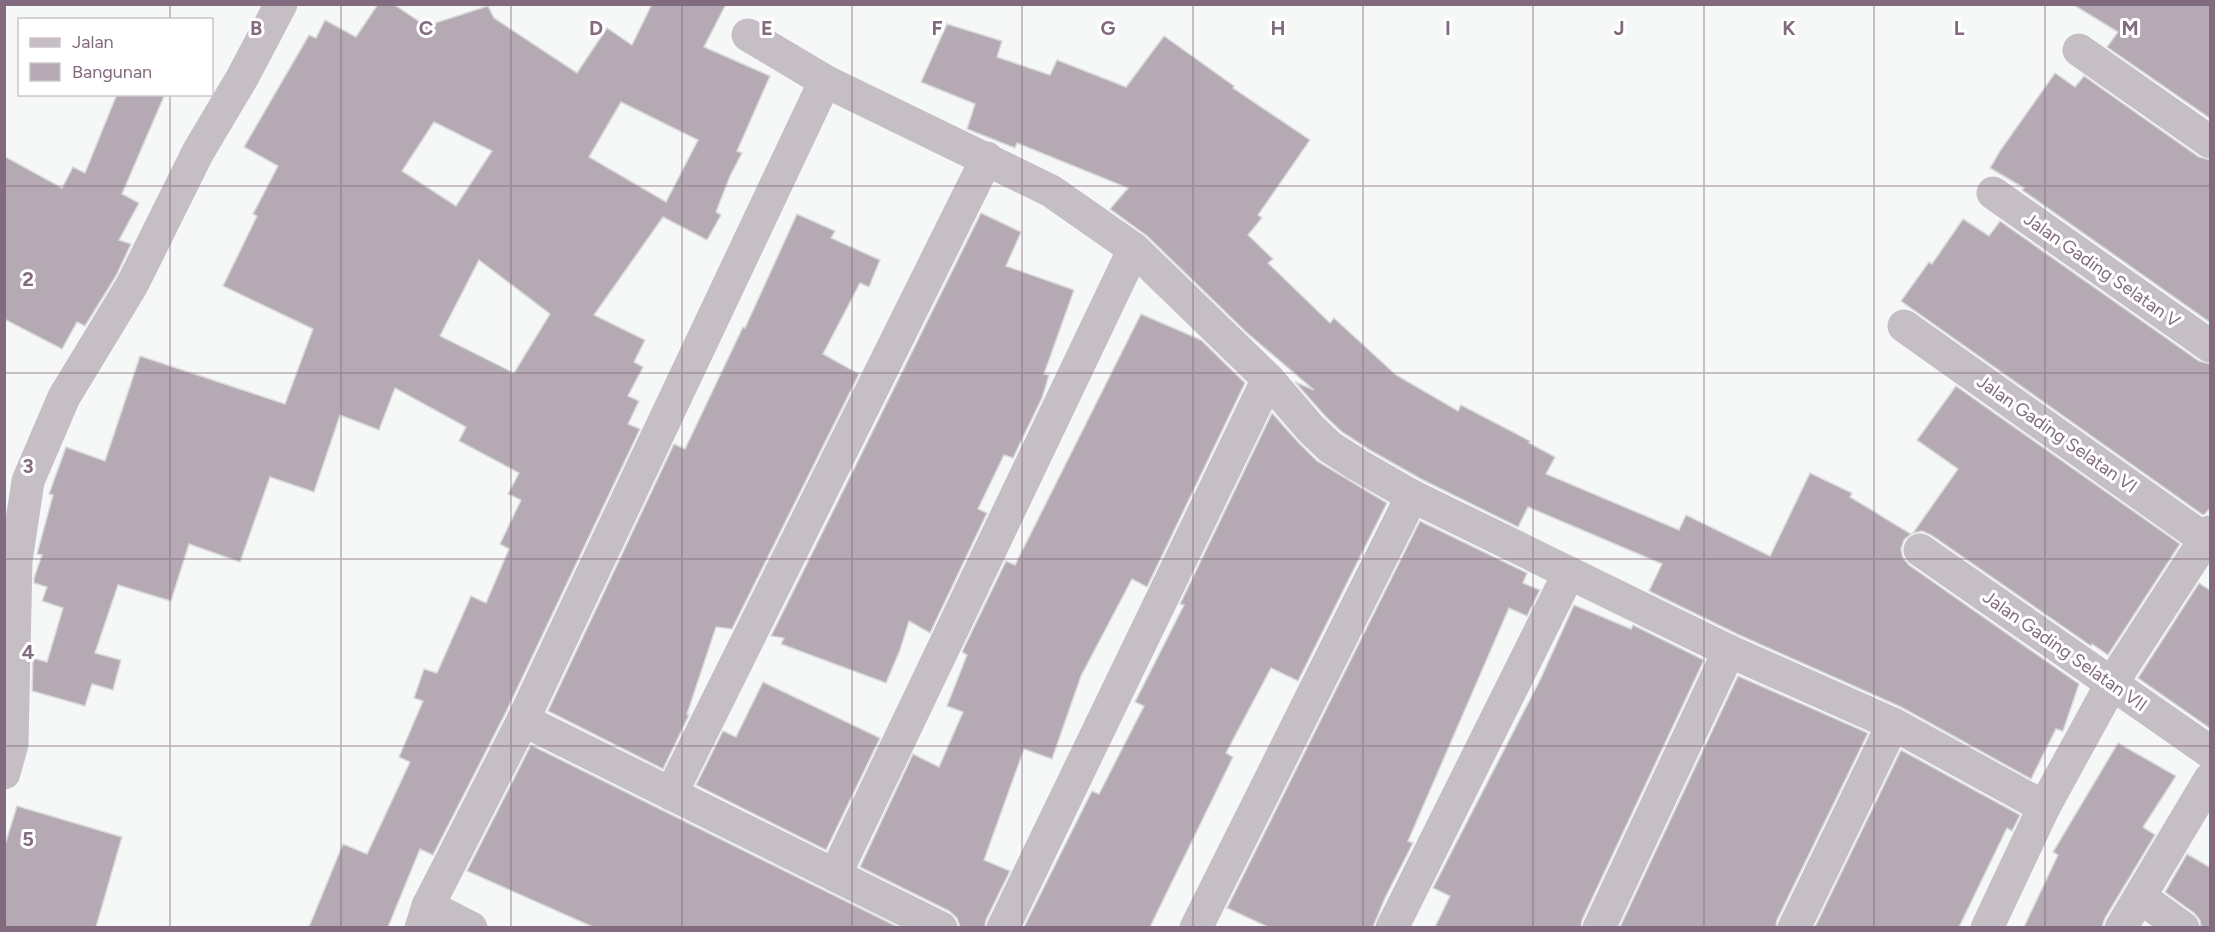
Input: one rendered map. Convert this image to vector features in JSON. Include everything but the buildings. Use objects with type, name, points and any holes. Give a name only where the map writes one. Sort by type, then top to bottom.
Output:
[{"type":"street","points":[[4,773],[12,744],[16,561],[28,481],[64,397],[132,285],[198,152],[242,78],[280,4]]},
{"type":"street","points":[[748,35],[825,81],[1051,191],[1134,249],[1268,379],[1311,429],[1330,447],[1412,496],[1729,651],[1893,724],[2044,807]]},
{"type":"street","points":[[2079,50],[2211,142]]},
{"type":"street","points":[[471,927],[424,917],[523,720],[825,81]]},
{"type":"street","points":[[671,794],[987,158]]},
{"type":"street","name":"Jalan Gading Selatan V","points":[[1993,194],[2211,346]]},
{"type":"street","points":[[835,875],[1134,249]]},
{"type":"street","name":"Jalan Gading Selatan VI","points":[[1904,326],[2209,538]]},
{"type":"street","points":[[1003,927],[1268,379]]},
{"type":"street","points":[[1196,927],[1412,496]]},
{"type":"street","points":[[1987,927],[2044,807],[2112,683],[2209,538]]},
{"type":"street","name":"Jalan Gading Selatan VII","points":[[1920,550],[2211,752]]},
{"type":"street","points":[[1392,927],[1569,573]]},
{"type":"street","points":[[1599,927],[1729,651]]},
{"type":"street","points":[[523,720],[941,927]]},
{"type":"street","points":[[1794,927],[1893,724]]},
{"type":"street","points":[[2121,927],[2211,779]]},
{"type":"street","points":[[2140,897],[2183,927]]}]
